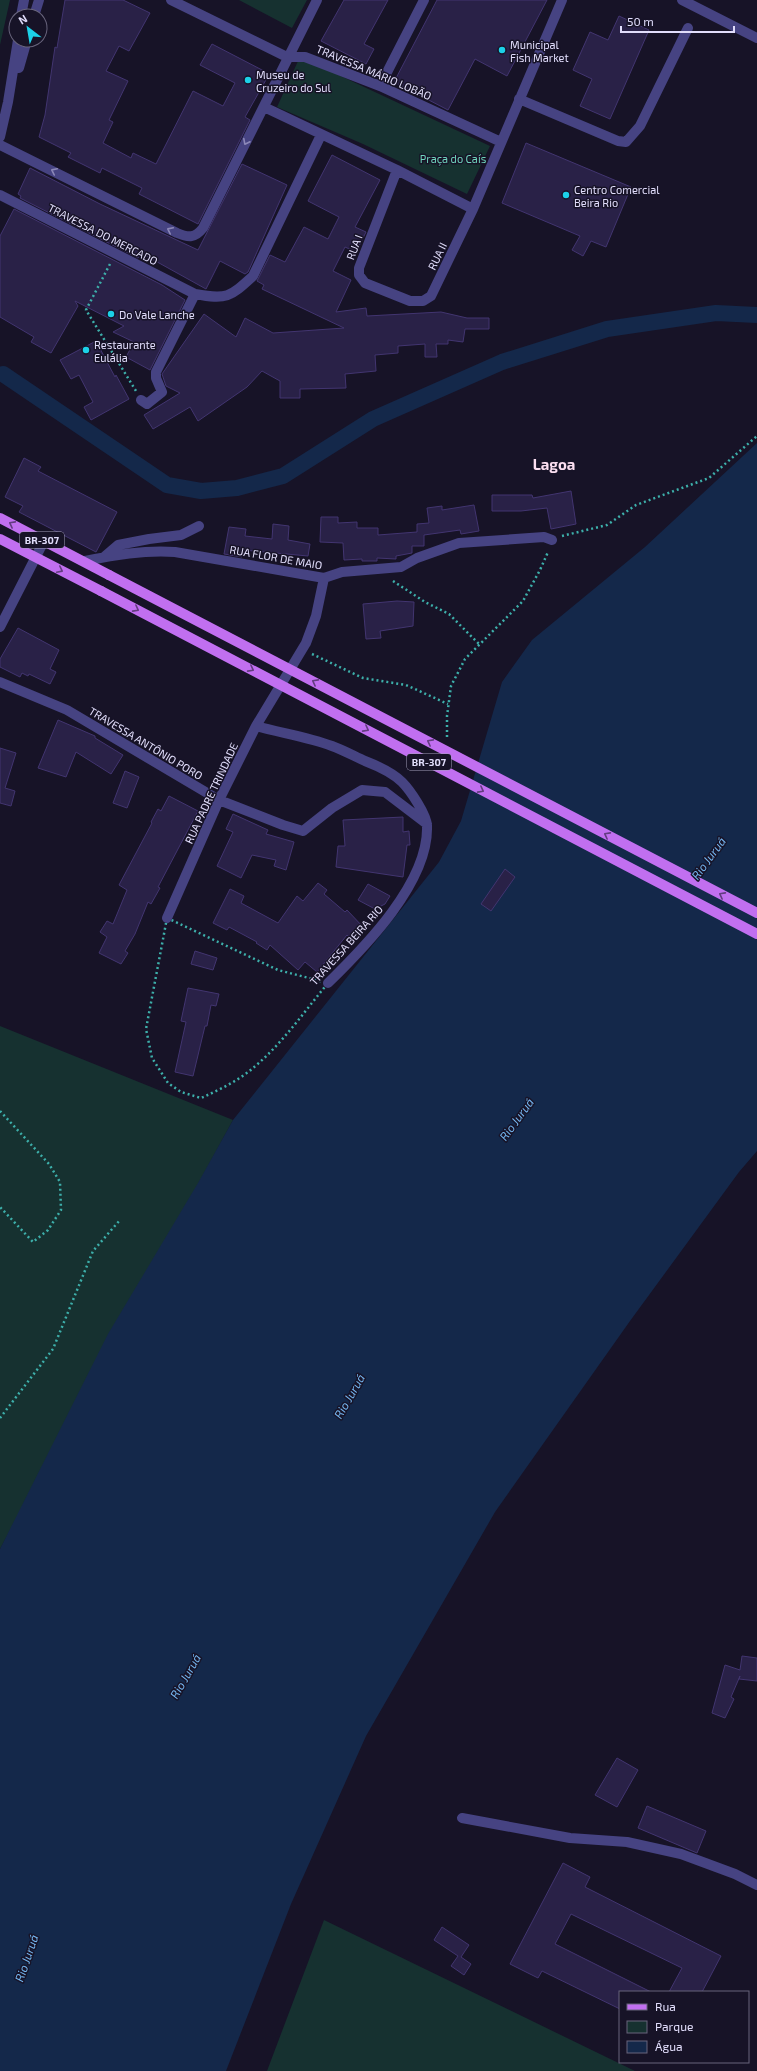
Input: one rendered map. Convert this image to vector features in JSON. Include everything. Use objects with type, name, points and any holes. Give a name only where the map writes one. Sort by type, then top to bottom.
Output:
[{"type":"main road","name":"BR-307","points":[[0,518],[757,913]]},
{"type":"main road","name":"BR-307","points":[[0,539],[757,934]]},
{"type":"street","name":"TRAVESSA MÁRIO LOBÃO","points":[[171,0],[287,57],[305,57],[380,86],[501,142]]},
{"type":"street","points":[[0,145],[177,233],[189,237],[197,235],[203,228],[264,107],[287,57],[317,0]]},
{"type":"street","points":[[380,86],[424,0]]},
{"type":"street","name":"RUA II","points":[[414,302],[431,296],[473,209],[562,0]]},
{"type":"street","points":[[682,0],[757,38]]},
{"type":"street","points":[[519,99],[598,134],[618,141],[626,142],[640,126],[688,28]]},
{"type":"street","points":[[0,137],[8,102],[17,48]]},
{"type":"street","points":[[8,102],[25,48]]},
{"type":"street","points":[[264,107],[397,170],[473,209]]},
{"type":"street","name":"TRAVESSA DO MERCADO","points":[[0,195],[195,294],[217,298],[235,292],[253,276],[321,135]]},
{"type":"street","name":"RUA I","points":[[397,170],[359,268],[359,275],[364,283],[414,302]]},
{"type":"street","points":[[141,400],[147,404],[150,403],[162,392],[156,378],[156,372],[195,294]]},
{"type":"street","points":[[104,557],[118,545],[149,538],[180,535],[199,526]]},
{"type":"street","name":"RUA FLOR DE MAIO","points":[[84,561],[151,550],[174,552],[324,578],[342,572],[401,567],[417,558],[459,543],[544,537],[552,540]]},
{"type":"street","points":[[0,627],[44,541]]},
{"type":"street","name":"RUA PADRE TRINDADE","points":[[167,918],[219,800],[256,726],[302,650],[316,616],[324,578]]},
{"type":"street","name":"TRAVESSA ANTÔNIO PORO","points":[[0,682],[67,710],[219,800],[283,825],[304,831],[332,808],[362,790],[385,792],[427,824]]},
{"type":"street","name":"TRAVESSA BEIRA RIO","points":[[256,726],[332,746],[382,768],[402,781],[416,800],[427,824],[425,848],[408,889],[388,918],[352,960],[328,983]]},
{"type":"street","points":[[462,1818],[570,1838],[628,1842],[681,1854],[735,1874],[757,1885]]},
{"type":"path","points":[[116,253],[86,310],[141,400]]},
{"type":"path","points":[[447,738],[448,704],[451,686],[454,679],[465,659],[523,601],[540,570],[552,540],[573,532],[607,525],[636,505],[709,478],[757,436]]},
{"type":"path","points":[[376,569],[425,602],[449,614],[479,644]]},
{"type":"path","points":[[302,650],[338,664],[363,678],[406,685],[448,704]]},
{"type":"path","points":[[167,918],[278,970],[328,983]]},
{"type":"path","name":"TRAVESSA BEIRA RIO","points":[[167,918],[146,1029],[152,1058],[168,1083],[181,1092],[201,1098],[229,1085],[253,1068],[284,1037],[328,983]]},
{"type":"path","points":[[0,1111],[49,1164],[60,1182],[61,1210],[48,1230],[33,1242],[0,1207]]},
{"type":"path","points":[[0,1418],[53,1349],[93,1251],[120,1220]]},
{"type":"green space","points":[[0,0],[10,0],[8,8],[0,45]]},
{"type":"green space","points":[[239,0],[307,0],[292,28]]},
{"type":"green space","name":"Praça do Caís","points":[[299,59],[313,63],[490,146],[467,194],[363,144],[277,107]]},
{"type":"green space","points":[[0,1026],[233,1120],[0,1549]]},
{"type":"green space","points":[[324,1920],[635,2071],[267,2071]]},
{"type":"water","name":"Rio Juruá","points":[[757,443],[757,1151],[739,1172],[630,1321],[495,1512],[366,1736],[291,1904],[226,2071],[0,2071],[0,1549],[108,1334],[198,1183],[233,1120],[439,862],[461,821],[502,682],[532,640],[645,547]]},
{"type":"building","points":[[65,0],[123,0],[150,13],[129,51],[119,46],[106,71],[128,81],[109,120],[113,122],[103,143],[131,158],[133,153],[156,164],[193,91],[223,106],[235,83],[200,65],[212,44],[264,71],[267,78],[245,117],[250,120],[198,224],[139,194],[142,188],[102,168],[100,173],[68,157],[71,153],[39,137],[45,115],[55,47],[57,48]]},
{"type":"building","points":[[344,0],[388,0],[364,44],[374,49],[366,64],[321,41]]},
{"type":"building","points":[[437,0],[547,0],[507,76],[475,59],[448,110],[394,82]]},
{"type":"building","points":[[619,16],[649,30],[610,119],[580,106],[592,79],[573,70],[590,32],[608,40]]},
{"type":"building","name":"Centro Comercial Beira Rio","points":[[526,143],[631,187],[606,247],[591,241],[583,256],[572,250],[580,236],[502,203]]},
{"type":"building","points":[[332,155],[380,180],[355,227],[366,232],[356,252],[345,247],[333,271],[351,280],[336,312],[366,308],[367,316],[441,312],[467,318],[489,318],[489,329],[465,329],[463,342],[448,340],[448,344],[436,344],[437,357],[425,357],[425,344],[398,346],[398,353],[375,355],[376,371],[345,374],[346,388],[300,389],[300,398],[280,398],[280,381],[262,371],[247,387],[198,421],[190,407],[153,429],[144,415],[180,393],[166,386],[162,374],[204,314],[236,337],[245,318],[273,333],[344,328],[262,289],[264,285],[257,281],[270,255],[285,262],[304,227],[328,239],[339,217],[308,201]]},
{"type":"building","points":[[242,164],[287,185],[248,272],[245,274],[220,261],[206,289],[141,253],[138,258],[20,198],[21,196],[18,194],[30,168],[100,204],[198,250]]},
{"type":"building","points":[[14,209],[162,285],[185,300],[150,370],[126,357],[134,342],[113,332],[124,326],[75,301],[78,306],[51,353],[31,342],[34,337],[0,317],[0,236]]},
{"type":"building","points":[[96,341],[115,377],[116,375],[129,399],[91,420],[84,407],[93,402],[79,375],[71,379],[60,360]]},
{"type":"building","points":[[24,458],[41,467],[38,471],[117,512],[96,552],[19,512],[23,506],[5,497]]},
{"type":"building","points":[[571,491],[576,524],[551,529],[547,508],[521,511],[492,511],[492,495],[532,495],[533,498]]},
{"type":"building","points":[[474,505],[479,531],[461,534],[460,530],[424,535],[424,546],[412,546],[412,553],[396,556],[396,559],[377,558],[377,561],[362,561],[362,559],[344,560],[343,543],[320,542],[321,517],[338,517],[338,523],[357,522],[357,528],[378,528],[378,535],[417,532],[417,524],[429,523],[427,508],[442,506],[442,510]]},
{"type":"building","points":[[273,524],[289,526],[288,540],[310,544],[308,556],[243,550],[242,557],[224,554],[229,527],[246,529],[245,536],[272,539]]},
{"type":"building","points":[[397,601],[414,602],[413,626],[380,631],[381,638],[366,639],[363,604]]},
{"type":"building","points":[[18,628],[59,650],[50,669],[56,672],[50,684],[29,674],[28,676],[22,673],[20,677],[0,667],[0,659]]},
{"type":"building","points":[[58,720],[95,736],[95,738],[123,755],[111,774],[76,752],[66,777],[38,768]]},
{"type":"building","points":[[0,748],[16,753],[5,788],[15,791],[11,806],[0,803]]},
{"type":"building","points":[[125,771],[139,777],[127,808],[113,803]]},
{"type":"building","points":[[169,796],[198,811],[158,887],[160,888],[151,904],[148,902],[135,934],[125,951],[128,953],[121,964],[99,953],[107,937],[100,932],[107,921],[113,924],[127,890],[119,885],[158,809],[161,811]]},
{"type":"building","points":[[233,814],[268,830],[266,834],[294,842],[286,870],[274,866],[276,860],[252,855],[241,878],[217,866],[233,832],[226,829]]},
{"type":"building","points":[[403,817],[403,832],[409,831],[410,845],[407,845],[403,877],[336,867],[338,846],[345,846],[343,820]]},
{"type":"building","points":[[505,869],[515,877],[491,911],[481,904]]},
{"type":"building","points":[[318,883],[327,890],[324,894],[345,912],[347,910],[364,928],[352,940],[347,935],[317,972],[305,962],[298,970],[270,945],[267,950],[256,943],[257,942],[229,927],[227,930],[213,923],[230,889],[244,896],[241,903],[278,923],[297,896],[303,901]]},
{"type":"building","points":[[368,884],[390,896],[385,904],[375,909],[358,900]]},
{"type":"building","points":[[195,951],[217,958],[213,970],[191,964]]},
{"type":"building","points":[[188,988],[219,994],[216,1006],[211,1005],[207,1026],[205,1026],[193,1076],[175,1072],[186,1022],[181,1021]]},
{"type":"building","points":[[742,1656],[757,1658],[757,1681],[739,1679],[740,1676],[731,1697],[734,1699],[725,1718],[712,1713],[725,1665],[740,1670]]},
{"type":"building","points":[[617,1758],[638,1770],[617,1807],[595,1795]]},
{"type":"building","points":[[647,1806],[706,1831],[697,1853],[638,1828]]},
{"type":"building","points":[[563,1863],[590,1877],[585,1887],[721,1956],[703,1991],[670,1991],[682,1968],[571,1914],[555,1944],[649,1991],[619,1991],[619,2009],[542,1971],[538,1978],[510,1964]]},
{"type":"building","points":[[442,1927],[469,1945],[461,1957],[471,1964],[464,1975],[451,1966],[458,1956],[434,1940]]},
{"type":"waterway","points":[[3,374],[167,485],[201,491],[237,488],[283,476],[373,419],[502,362],[607,329],[716,313],[757,315]]},
{"type":"place","name":"Municipal Fish Market","points":[[502,50]]},
{"type":"place","name":"Museu de Cruzeiro do Sul","points":[[248,80]]},
{"type":"place","name":"Centro Comercial Beira Rio","points":[[566,195]]},
{"type":"place","name":"Do Vale Lanche","points":[[111,314]]},
{"type":"place","name":"Restaurante Eulália","points":[[86,350]]},
{"type":"district","name":"Lagoa","points":[[554,464]]}]
